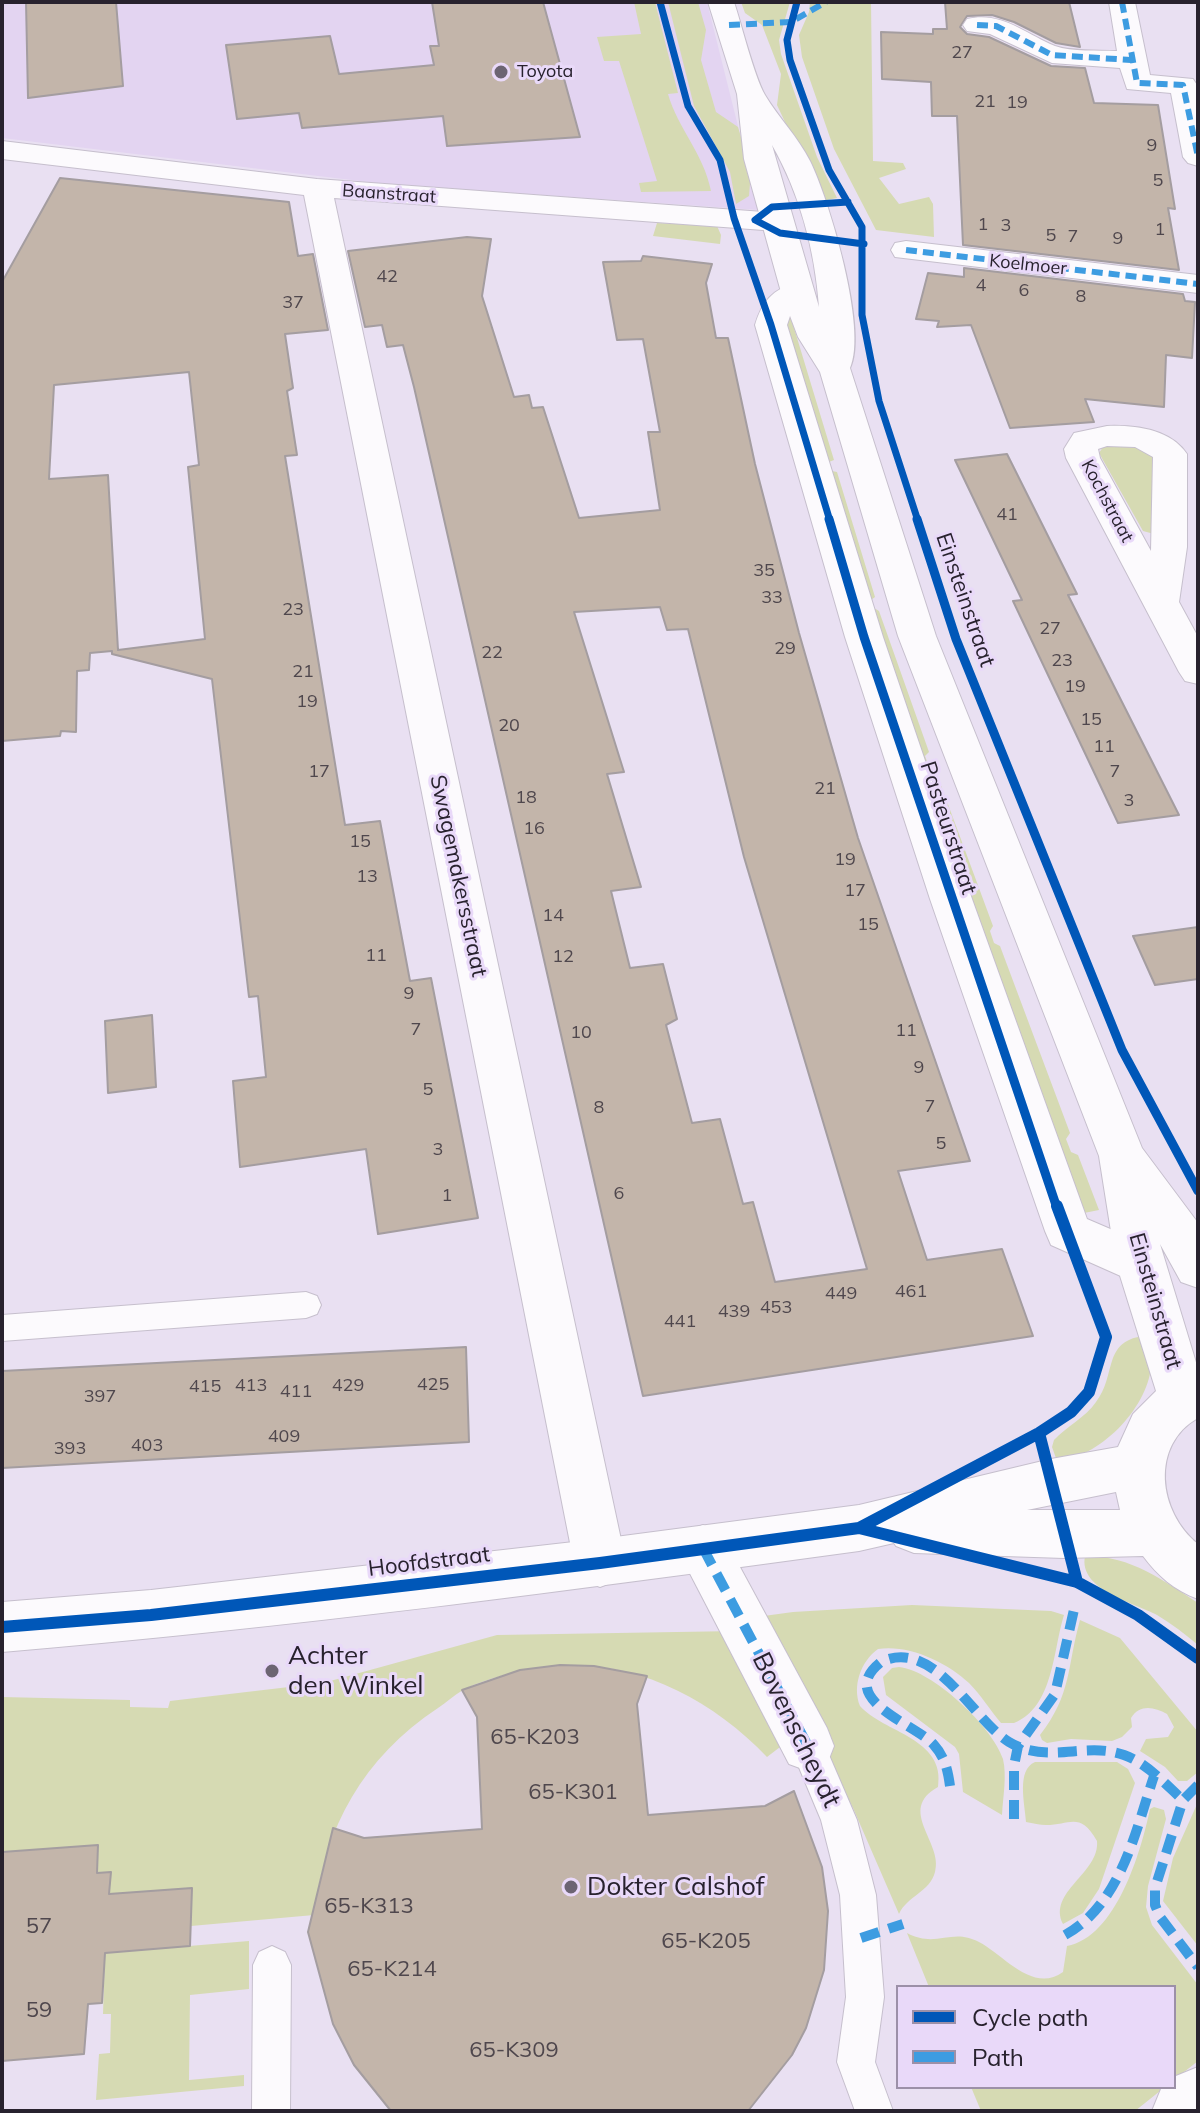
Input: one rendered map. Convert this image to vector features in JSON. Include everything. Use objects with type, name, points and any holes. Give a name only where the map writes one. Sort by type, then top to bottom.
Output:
[{"type":"street","name":"Einsteinstraat","points":[[721,2],[751,94],[754,134],[797,292],[814,337],[836,372],[917,636],[1122,1156],[1140,1263],[1190,1396]]},
{"type":"street","points":[[1122,2],[1137,83],[1190,85],[1198,157]]},
{"type":"street","points":[[977,25],[996,26],[1052,55],[1131,60]]},
{"type":"street","name":"Einsteinstraat","points":[[751,94],[779,133],[815,211],[832,286],[838,331],[836,372]]},
{"type":"street","name":"Baanstraat","points":[[8,160],[317,188],[777,222]]},
{"type":"street","name":"Swagemakersstraat","points":[[317,188],[600,1563]]},
{"type":"street","name":"Koelmoer","points":[[906,250],[1198,284]]},
{"type":"street","name":"Pasteurstraat","points":[[797,292],[777,305],[771,325],[864,637],[951,899],[1058,1203],[1068,1231],[1140,1263]]},
{"type":"street","points":[[1161,601],[1198,672]]},
{"type":"street","name":"Einsteinstraat","points":[[1122,1156],[1184,1240],[1198,1268]]},
{"type":"street","points":[[1190,1396],[1160,1416],[1144,1439],[1137,1466],[1140,1499],[1155,1532],[1172,1553],[1198,1575]]},
{"type":"street","name":"Hoofdstraat","points":[[2,1627],[151,1615],[600,1563],[859,1528],[1051,1482],[1137,1466]]},
{"type":"street","name":"Hoofdstraat","points":[[859,1528],[1064,1535],[1155,1532]]},
{"type":"street","name":"Bovenscheydt","points":[[703,1548],[808,1746]]},
{"type":"street","points":[[1183,2111],[1198,2098]]},
{"type":"lane","points":[[2,1328],[306,1305]]},
{"type":"lane","name":"Bovenscheydt","points":[[808,1746],[839,1820],[858,1895],[865,1997],[856,2062],[874,2111]]},
{"type":"lane","points":[[271,2111],[272,1965]]},
{"type":"shaded area","points":[[2,2],[707,2],[759,210],[385,184],[2,138]]},
{"type":"green space","points":[[634,2],[655,2],[678,93],[668,94],[703,165],[711,191],[641,192],[639,183],[657,181],[619,61],[604,61],[597,37],[641,34]]},
{"type":"green space","points":[[668,2],[698,2],[706,30],[701,60],[716,112],[738,127],[751,171],[749,196],[736,204],[730,172],[694,106]]},
{"type":"green space","points":[[741,2],[790,2],[779,40],[781,54],[817,157],[837,198],[822,201],[777,105],[781,74],[762,25],[745,13]]},
{"type":"green space","points":[[810,2],[871,2],[873,161],[903,163],[906,169],[879,178],[899,204],[929,197],[933,204],[934,237],[876,230],[834,149],[802,57],[799,35]]},
{"type":"green space","points":[[657,223],[717,226],[721,235],[720,244],[653,236]]},
{"type":"green space","points":[[782,318],[791,318],[834,460],[829,462],[832,471],[837,472],[875,597],[871,600],[879,611],[929,752],[925,756],[929,767],[935,769],[993,926],[990,931],[994,943],[1000,946],[1070,1133],[1066,1139],[1071,1152],[1078,1155],[1099,1210],[1084,1213],[905,726]]},
{"type":"green space","points":[[1103,447],[1146,449],[1156,455],[1154,534],[1143,531],[1099,453]]},
{"type":"green space","points":[[1143,1336],[1151,1367],[1148,1383],[1131,1414],[1118,1429],[1089,1451],[1057,1461],[1052,1447],[1054,1440],[1096,1402],[1121,1345]]},
{"type":"green space","points":[[1085,1556],[1131,1564],[1198,1603],[1198,1645],[1157,1615],[1099,1586],[1085,1568]]},
{"type":"green space","points":[[912,1605],[1051,1611],[1064,1615],[1044,1691],[1027,1715],[1014,1723],[1001,1723],[969,1683],[950,1668],[926,1656],[902,1649],[878,1649],[863,1667],[857,1690],[860,1706],[923,1747],[933,1757],[938,1771],[938,1787],[926,1796],[921,1806],[924,1827],[936,1861],[935,1872],[928,1884],[899,1914],[853,1808],[749,1618],[793,1612]]},
{"type":"green space","points":[[1080,1620],[1120,1638],[1198,1732],[1198,1772],[1187,1781],[1178,1781],[1165,1767],[1140,1751],[1146,1739],[1168,1737],[1174,1727],[1167,1714],[1157,1710],[1139,1710],[1131,1718],[1132,1727],[1122,1737],[1112,1741],[1071,1739],[1047,1743],[1042,1740],[1040,1735],[1063,1693]]},
{"type":"green space","points":[[737,1631],[784,1744],[767,1757],[741,1732],[712,1711],[649,1679],[580,1665],[545,1667],[485,1681],[460,1692],[412,1728],[369,1772],[352,1797],[327,1852],[314,1915],[191,1926],[192,1888],[109,1894],[111,1873],[97,1873],[98,1845],[2,1852],[2,1697],[130,1700],[130,1707],[168,1708],[170,1701],[323,1683],[497,1635]]},
{"type":"green space","points":[[899,1667],[928,1678],[944,1689],[974,1717],[997,1746],[1003,1759],[1005,1779],[1002,1815],[963,1792],[959,1754],[955,1747],[886,1695],[883,1677],[892,1668]]},
{"type":"green space","points":[[1035,1762],[1117,1762],[1128,1769],[1135,1783],[1099,1889],[1083,1913],[1063,1924],[1060,1913],[1062,1902],[1091,1863],[1097,1841],[1080,1823],[1046,1825],[1026,1822],[1023,1797],[1025,1772]]},
{"type":"green space","points":[[1198,1802],[1198,1946],[1163,1901],[1173,1858]]},
{"type":"green space","points":[[1150,1809],[1164,1810],[1166,1819],[1148,1886],[1146,1907],[1152,1925],[1198,1985],[1198,2061],[1176,2078],[1176,1985],[928,1985],[907,1933],[927,1939],[969,1938],[1030,1976],[1052,1978],[1063,1972],[1067,1946],[1084,1939],[1099,1927],[1124,1890]]},
{"type":"green space","points":[[249,1941],[249,1989],[190,1995],[189,2080],[244,2075],[244,2086],[96,2100],[99,2054],[110,2053],[111,2014],[103,2014],[105,1953]]},
{"type":"green space","points":[[972,2089],[1162,2089],[1135,2111],[981,2111]]},
{"type":"building","points":[[26,2],[116,2],[123,86],[28,98]]},
{"type":"building","points":[[432,2],[543,2],[580,137],[447,146],[443,116],[302,128],[299,113],[237,119],[226,45],[330,36],[339,74],[434,65],[430,46],[439,46]]},
{"type":"building","points":[[945,2],[1069,2],[1080,47],[1056,43],[1014,22],[992,15],[967,16],[960,27],[967,34],[989,37],[1051,66],[1085,68],[1094,103],[1158,105],[1175,209],[1168,208],[1179,270],[963,245],[957,116],[932,116],[931,82],[882,79],[881,32],[933,34],[933,29],[947,29]]},
{"type":"building","points":[[60,178],[289,202],[298,256],[313,254],[328,330],[285,334],[293,388],[287,391],[297,455],[285,456],[345,825],[380,821],[410,981],[431,978],[478,1218],[378,1234],[366,1149],[240,1167],[233,1081],[266,1077],[258,996],[249,997],[212,679],[112,654],[112,651],[90,653],[89,670],[77,671],[76,732],[61,731],[60,736],[2,741],[2,282]],"holes":[[[189,372],[199,465],[188,467],[205,639],[118,650],[108,475],[49,479],[54,385]]]},
{"type":"building","points":[[467,237],[491,239],[482,296],[514,397],[529,395],[532,408],[543,407],[579,518],[660,510],[648,432],[660,432],[643,339],[617,340],[603,262],[641,261],[643,256],[712,264],[706,283],[716,338],[728,338],[755,464],[799,633],[858,838],[970,1161],[898,1171],[927,1260],[1002,1249],[1033,1336],[643,1396],[414,387],[403,345],[387,347],[382,325],[365,327],[348,251]],"holes":[[[660,607],[667,630],[688,629],[744,857],[867,1269],[775,1282],[753,1202],[743,1204],[720,1119],[692,1123],[666,1025],[677,1019],[663,964],[630,968],[611,891],[641,887],[607,774],[624,772],[574,612]]]},
{"type":"building","points":[[964,268],[1183,294],[1185,301],[1195,302],[1192,358],[1166,355],[1164,407],[1085,399],[1094,422],[1010,428],[971,325],[937,327],[939,321],[916,319],[928,273],[964,277]]},
{"type":"building","points":[[1007,454],[1077,594],[1068,595],[1179,815],[1118,823],[1013,601],[1022,600],[955,460]]},
{"type":"building","points":[[1198,927],[1198,979],[1155,985],[1133,936]]},
{"type":"building","points":[[152,1015],[156,1087],[108,1093],[105,1021]]},
{"type":"building","points":[[466,1347],[469,1442],[2,1468],[2,1371]]},
{"type":"building","name":"Dokter Calshof","points":[[560,1665],[594,1666],[647,1676],[637,1704],[648,1815],[765,1806],[794,1791],[822,1867],[828,1911],[824,1970],[806,2028],[792,2055],[748,2111],[391,2111],[354,2065],[333,2024],[308,1932],[333,1828],[364,1838],[482,1829],[477,1717],[462,1690],[520,1670]]},
{"type":"building","points":[[98,1845],[97,1873],[111,1872],[109,1894],[192,1888],[190,1946],[105,1953],[102,2003],[88,2004],[84,2054],[2,2061],[2,1852]]},
{"type":"marked path","points":[[729,25],[791,22],[826,2]]},
{"type":"marked path","points":[[1122,2],[1137,83],[1183,85],[1198,157]]},
{"type":"marked path","points":[[977,25],[996,26],[1052,55],[1131,60]]},
{"type":"marked path","points":[[906,250],[1198,284]]},
{"type":"marked path","points":[[703,1548],[808,1746]]},
{"type":"marked path","points":[[1014,1819],[1014,1766],[1018,1746],[1055,1694],[1075,1605]]},
{"type":"marked path","points":[[950,1786],[948,1770],[936,1746],[877,1708],[873,1702],[870,1676],[881,1662],[906,1658],[922,1663],[953,1686],[1005,1739],[1019,1747],[1043,1754],[1103,1751],[1123,1754],[1150,1771],[1183,1800]]},
{"type":"marked path","points":[[1065,1935],[1098,1910],[1111,1890],[1132,1842],[1154,1776]]},
{"type":"marked path","points":[[1198,1785],[1183,1800],[1155,1888],[1155,1905],[1160,1917],[1198,1967]]},
{"type":"marked path","points":[[861,1938],[903,1924]]},
{"type":"cycle path","points":[[660,2],[688,106],[720,160],[734,218],[771,325],[864,637],[951,899],[1076,1262],[1106,1337]]},
{"type":"cycle path","points":[[797,2],[787,40],[790,60],[829,170],[862,227],[862,315],[879,401],[956,639],[1122,1050],[1198,1191]]},
{"type":"cycle path","points":[[848,202],[772,207],[755,220],[780,233],[864,244]]},
{"type":"cycle path","points":[[2,1627],[151,1615],[600,1563],[859,1528],[1039,1433],[1071,1412],[1089,1392],[1106,1337]]},
{"type":"cycle path","points":[[1039,1433],[1077,1582]]},
{"type":"cycle path","points":[[859,1528],[1077,1582],[1138,1615],[1198,1658]]},
{"type":"place","name":"Toyota","points":[[501,72]]},
{"type":"place","name":"Achter den Winkel","points":[[272,1671]]},
{"type":"place","name":"Dokter Calshof","points":[[571,1887]]}]
